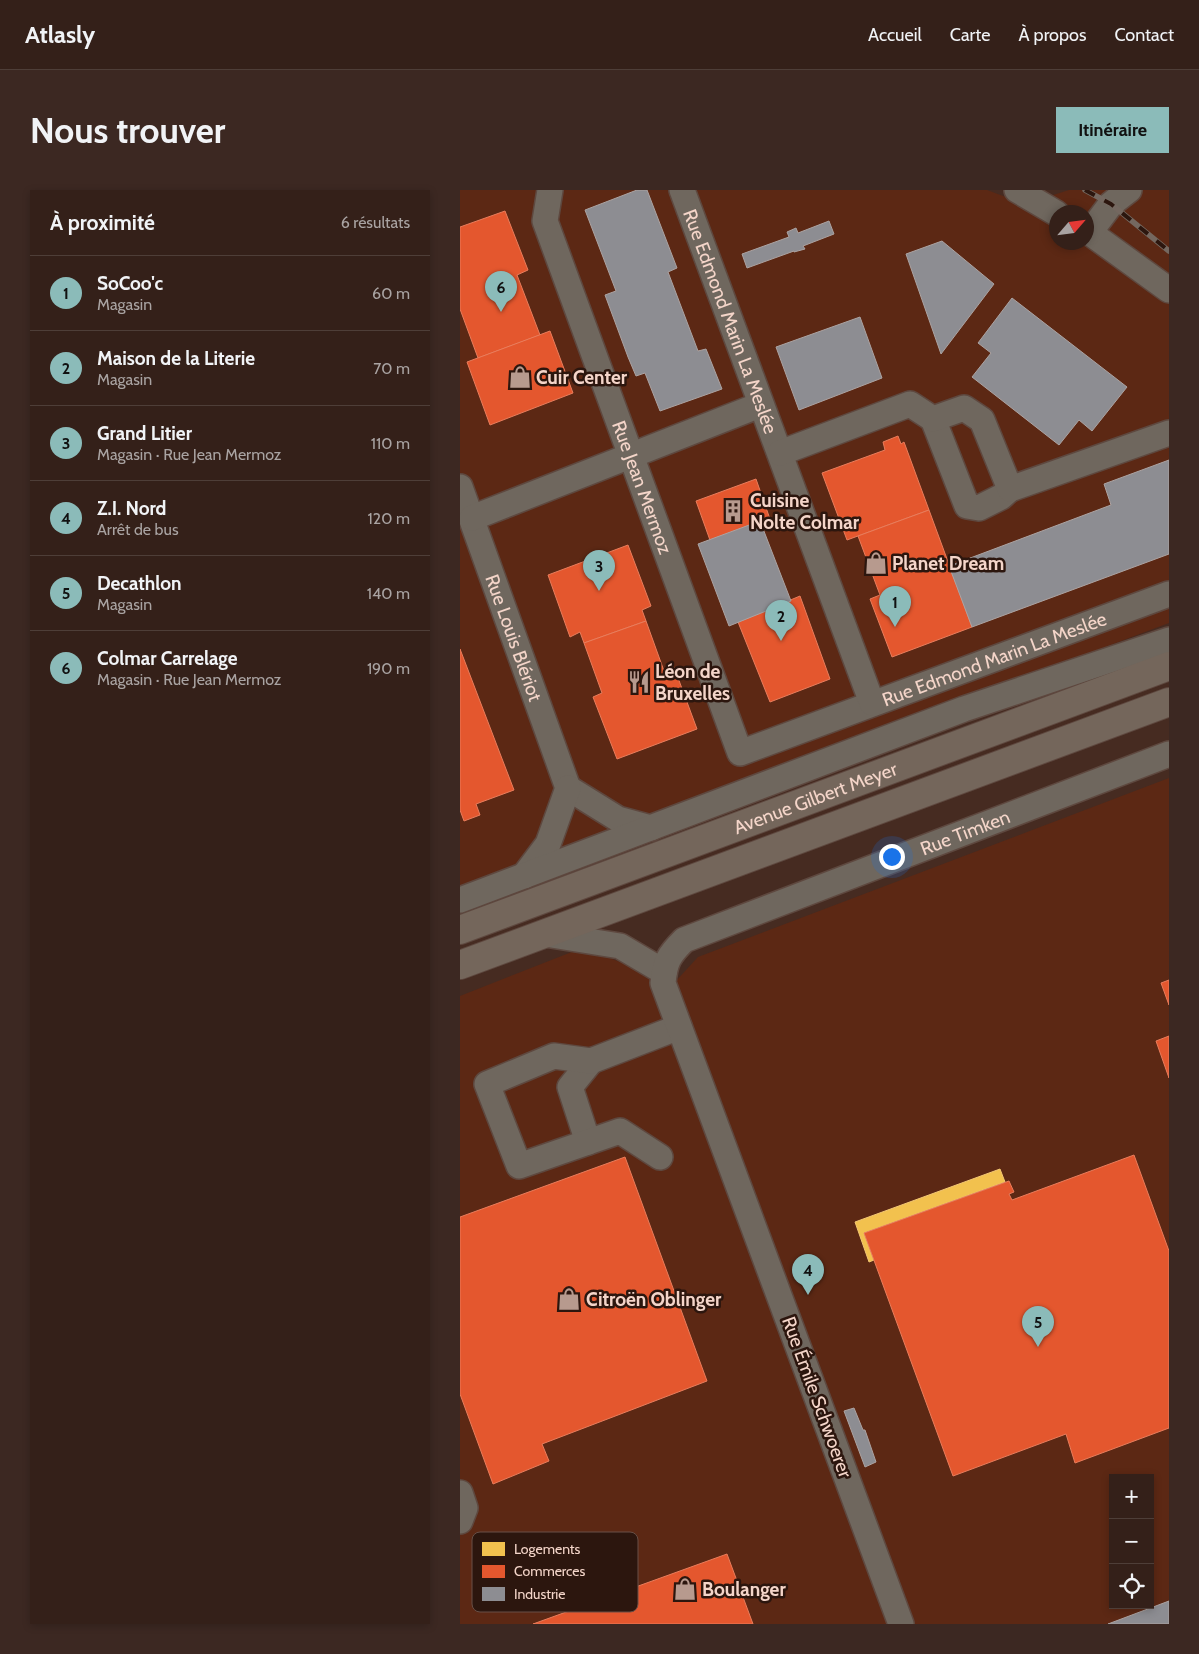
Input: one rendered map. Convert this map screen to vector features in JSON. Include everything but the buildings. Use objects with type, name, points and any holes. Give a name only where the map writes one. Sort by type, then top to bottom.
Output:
[{"type":"main road","name":"Avenue Gilbert Meyer","points":[[460,930],[1169,666]]},
{"type":"main road","name":"Avenue Gilbert Meyer","points":[[460,965],[1169,702]]},
{"type":"street","name":"Rue Jean Mermoz","points":[[550,190],[545,221],[740,752],[872,703]]},
{"type":"street","name":"Rue Edmond Marin La Meslée","points":[[682,190],[760,405],[780,453],[872,703],[1169,594]]},
{"type":"street","points":[[1017,190],[1049,209]]},
{"type":"street","points":[[1094,224],[1111,204],[1129,190]]},
{"type":"street","points":[[1094,235],[1169,290]]},
{"type":"street","name":"Rue Edmond Marin La Meslée","points":[[780,453],[910,404],[933,419]]},
{"type":"street","points":[[472,518],[760,405]]},
{"type":"street","points":[[1010,489],[982,420],[964,408],[933,419],[967,506],[979,508],[1001,497],[1010,489],[1169,433]]},
{"type":"street","name":"Rue Louis Blériot","points":[[460,487],[568,788]]},
{"type":"street","name":"Avenue Gilbert Meyer","points":[[460,900],[964,709],[1169,640]]},
{"type":"street","points":[[834,758],[857,728],[872,703],[908,711],[964,709]]},
{"type":"street","name":"Rue Timken","points":[[664,972],[670,955],[684,940],[1169,754]]},
{"type":"street","points":[[524,876],[548,844],[568,788],[618,819],[651,828]]},
{"type":"street","points":[[544,934],[620,946],[664,972]]},
{"type":"street","name":"Rue Émile Schwoerer","points":[[664,972],[663,983],[901,1624]]},
{"type":"street","points":[[660,1157],[620,1131],[519,1166],[487,1084],[554,1056],[591,1061],[679,1027]]},
{"type":"street","points":[[588,1142],[570,1087],[591,1061]]},
{"type":"street","points":[[460,1493],[465,1508],[460,1521]]},
{"type":"shaded area","points":[[460,190],[987,190],[1025,204],[1069,190],[1169,190],[1169,623],[460,890]]},
{"type":"shaded area","points":[[1169,778],[1169,1624],[460,1624],[460,996],[582,948],[675,982],[698,957]]},
{"type":"railway","points":[[1085,190],[1111,204],[1169,251]]},
{"type":"place","name":"Colmar Carrelage","points":[[501,312]]},
{"type":"place","name":"Cuir Center","points":[[520,377]]},
{"type":"place","name":"Cuisine Nolte Colmar","points":[[733,511]]},
{"type":"place","name":"Planet Dream","points":[[876,563]]},
{"type":"place","name":"Grand Litier","points":[[599,591]]},
{"type":"place","name":"SoCoo'c","points":[[895,627]]},
{"type":"place","name":"Maison de la Literie","points":[[781,641]]},
{"type":"place","name":"Léon de Bruxelles","points":[[639,682]]},
{"type":"place","name":"Z.I. Nord","points":[[808,1295]]},
{"type":"place","name":"Citroën Oblinger","points":[[569,1299]]},
{"type":"place","name":"Decathlon","points":[[1038,1347]]},
{"type":"place","name":"Boulanger","points":[[685,1589]]}]
